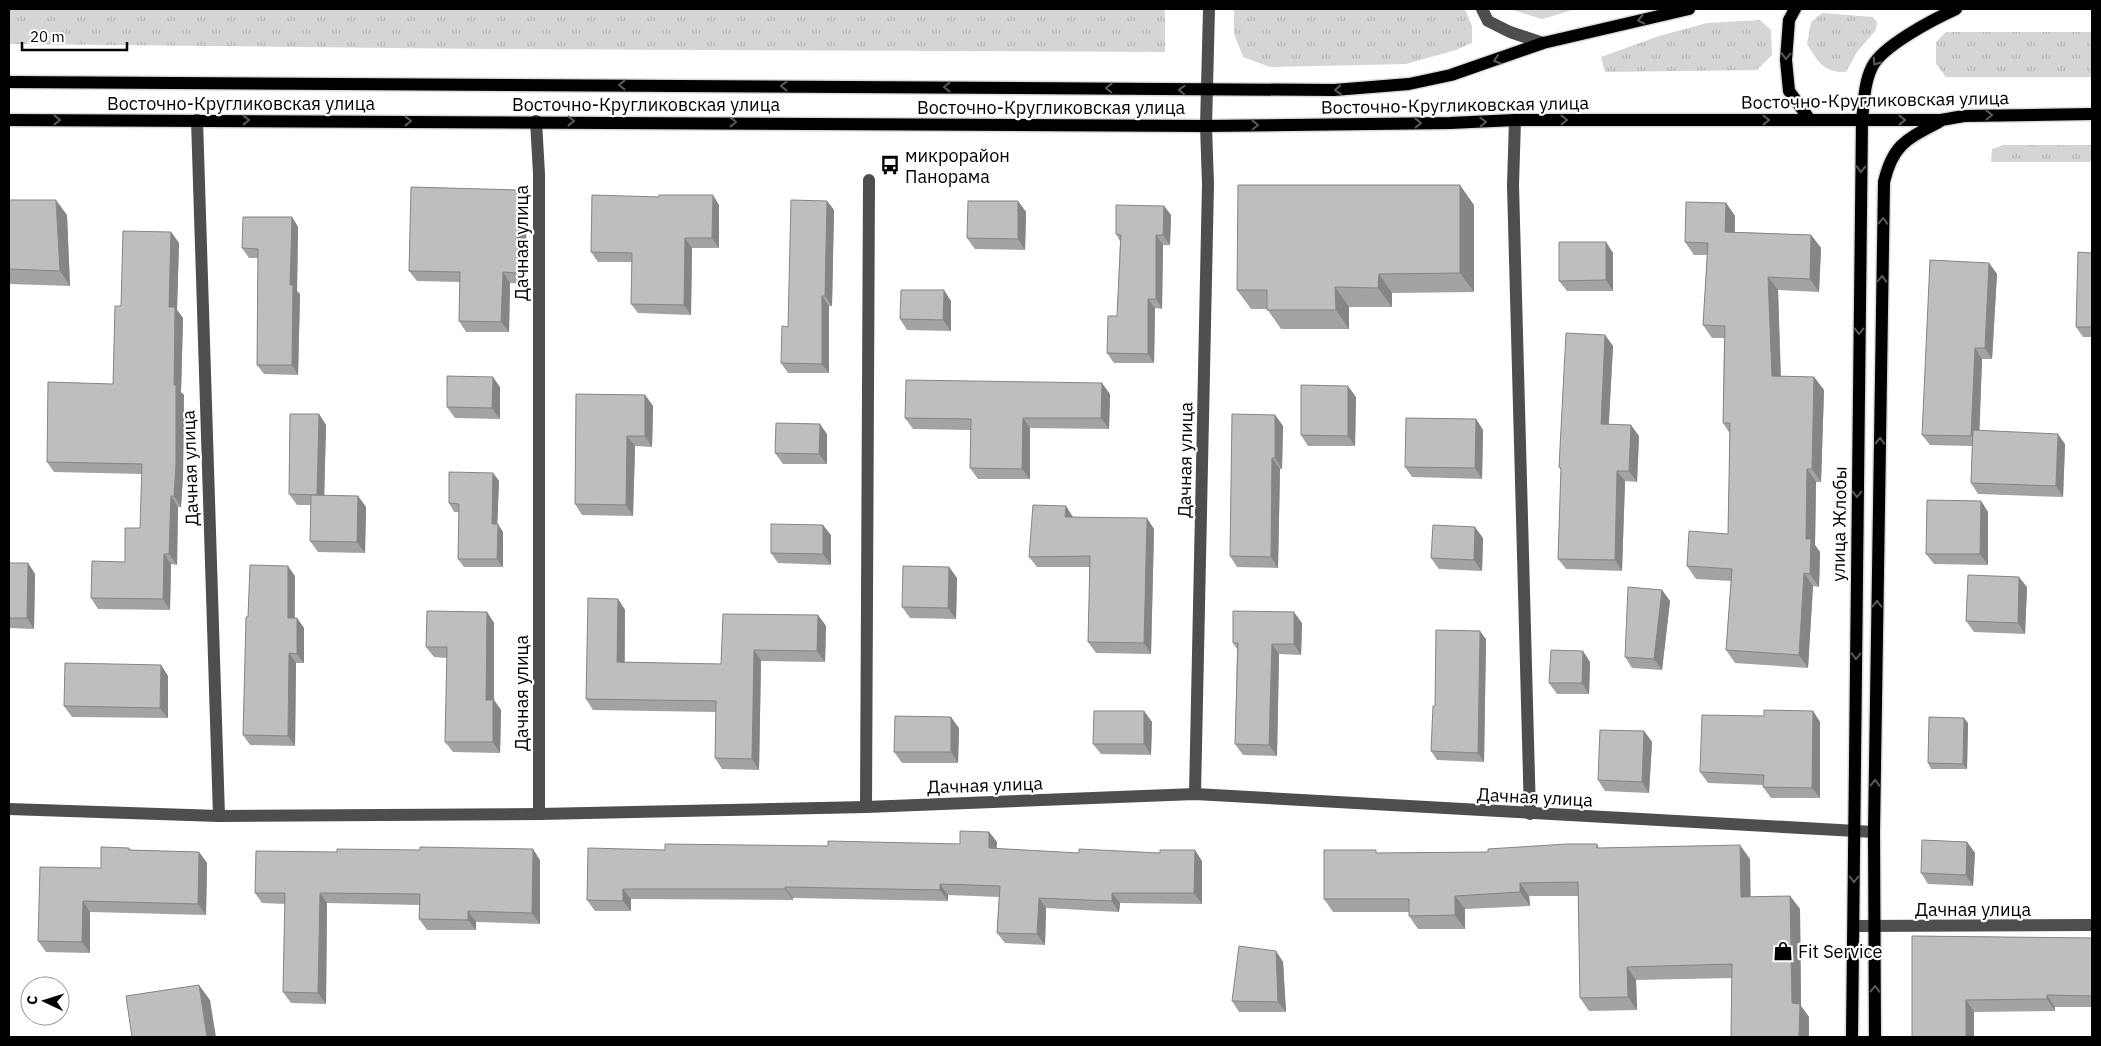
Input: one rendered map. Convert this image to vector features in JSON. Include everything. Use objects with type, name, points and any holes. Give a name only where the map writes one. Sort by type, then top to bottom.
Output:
[{"type":"main road","name":"Восточно-Кругликовская улица","points":[[9,82],[1334,90],[1409,84],[1450,75],[1543,43],[1688,9]]},
{"type":"main road","points":[[1795,9],[1789,20],[1786,60],[1789,91],[1810,120]]},
{"type":"main road","name":"улица Жлобы","points":[[1852,1037],[1862,120],[1866,85],[1872,66],[1885,51],[1929,21],[1956,9]]},
{"type":"main road","name":"Восточно-Кругликовская улица","points":[[9,120],[536,121],[1206,126],[1450,123],[1516,120],[1941,120],[1964,116],[2092,114]]},
{"type":"main road","points":[[1875,1037],[1876,927],[1874,832],[1884,182],[1888,165],[1904,141],[1941,120]]},
{"type":"street","name":"Дачная улица","points":[[1195,794],[1208,184],[1206,126],[1209,9]]},
{"type":"street","points":[[1482,9],[1488,21],[1510,32],[1543,43]]},
{"type":"street","name":"Дачная улица","points":[[197,120],[219,816]]},
{"type":"street","points":[[1516,120],[1513,185],[1530,814]]},
{"type":"street","name":"Дачная улица","points":[[536,121],[538,174],[539,814]]},
{"type":"street","points":[[866,807],[869,180]]},
{"type":"street","name":"Дачная улица","points":[[9,809],[219,816],[539,814],[866,807],[1195,794],[1874,832]]},
{"type":"street","name":"Дачная улица","points":[[1854,926],[2092,925]]},
{"type":"green space","points":[[9,9],[1165,9],[1165,52],[488,49],[9,44]]},
{"type":"green space","points":[[1234,9],[1465,9],[1472,26],[1472,43],[1456,50],[1406,64],[1270,67],[1243,57],[1234,34]]},
{"type":"green space","points":[[1510,9],[1576,9],[1542,19]]},
{"type":"green space","points":[[1822,13],[1873,17],[1877,22],[1876,30],[1857,52],[1846,72],[1838,72],[1826,68],[1818,61],[1807,44],[1811,22]]},
{"type":"green space","points":[[1760,20],[1771,30],[1772,55],[1757,70],[1605,72],[1601,57],[1659,36],[1707,23]]},
{"type":"green space","points":[[1946,32],[2092,32],[2092,77],[1946,77],[1936,64],[1936,42]]},
{"type":"green space","points":[[2004,145],[2092,145],[2092,162],[1991,162],[1992,149]]},
{"type":"building","points":[[1238,185],[1460,185],[1460,273],[1379,274],[1378,288],[1335,287],[1336,310],[1267,310],[1267,290],[1237,290]]},
{"type":"building","points":[[411,187],[519,190],[517,273],[503,272],[501,322],[459,321],[460,272],[409,271]]},
{"type":"building","points":[[592,195],[659,197],[659,195],[713,195],[712,238],[685,238],[684,305],[631,304],[632,253],[591,252]]},
{"type":"building","points":[[9,200],[56,200],[60,271],[9,269]]},
{"type":"building","points":[[791,200],[827,201],[825,296],[822,296],[822,364],[781,363],[782,326],[788,327]]},
{"type":"building","points":[[968,201],[1018,201],[1018,239],[967,238]]},
{"type":"building","points":[[1686,202],[1726,203],[1725,232],[1811,235],[1810,279],[1768,277],[1772,376],[1814,377],[1812,469],[1807,469],[1806,539],[1811,539],[1810,574],[1804,573],[1799,655],[1726,650],[1732,569],[1687,566],[1689,531],[1728,534],[1730,423],[1723,423],[1725,326],[1703,325],[1708,243],[1685,242]]},
{"type":"building","points":[[1116,205],[1164,206],[1163,235],[1156,235],[1156,299],[1148,299],[1148,354],[1107,353],[1108,316],[1117,316],[1121,235],[1116,234]]},
{"type":"building","points":[[243,217],[292,217],[290,285],[293,285],[292,365],[257,365],[258,249],[242,248]]},
{"type":"building","points":[[123,231],[171,232],[169,307],[175,307],[176,464],[174,496],[171,496],[169,554],[164,554],[163,599],[91,598],[92,561],[125,562],[125,528],[140,528],[142,464],[47,462],[48,382],[113,384],[115,306],[121,306]]},
{"type":"building","points":[[1559,242],[1606,242],[1606,280],[1559,281]]},
{"type":"building","points":[[2078,252],[2092,253],[2092,327],[2076,327]]},
{"type":"building","points":[[1930,260],[1989,263],[1985,348],[1975,348],[1971,436],[1922,435]]},
{"type":"building","points":[[901,290],[944,290],[943,320],[900,319]]},
{"type":"building","points":[[1566,333],[1605,335],[1601,424],[1631,425],[1629,471],[1617,471],[1615,560],[1558,559],[1561,468],[1559,467]]},
{"type":"building","points":[[447,376],[493,377],[492,408],[447,407]]},
{"type":"building","points":[[906,380],[1102,383],[1101,418],[1023,418],[1022,469],[970,468],[971,419],[905,418]]},
{"type":"building","points":[[1301,385],[1348,386],[1348,436],[1301,435]]},
{"type":"building","points":[[576,394],[645,395],[645,436],[627,436],[626,505],[575,504]]},
{"type":"building","points":[[290,414],[319,414],[317,495],[289,494]]},
{"type":"building","points":[[1232,414],[1275,415],[1275,458],[1272,458],[1271,557],[1230,556]]},
{"type":"building","points":[[1406,418],[1476,419],[1475,468],[1405,467]]},
{"type":"building","points":[[776,423],[820,424],[819,454],[775,453]]},
{"type":"building","points":[[1973,430],[2058,434],[2056,486],[1971,483]]},
{"type":"building","points":[[449,472],[493,473],[492,524],[498,524],[497,559],[458,559],[459,504],[449,503]]},
{"type":"building","points":[[311,495],[358,496],[357,542],[310,541]]},
{"type":"building","points":[[1927,500],[1981,501],[1980,554],[1926,554]]},
{"type":"building","points":[[1033,505],[1066,506],[1065,517],[1147,518],[1144,643],[1088,642],[1090,556],[1029,557]]},
{"type":"building","points":[[771,524],[823,525],[823,554],[771,553]]},
{"type":"building","points":[[1433,525],[1475,527],[1474,560],[1431,558]]},
{"type":"building","points":[[9,563],[28,563],[27,618],[9,618]]},
{"type":"building","points":[[250,565],[288,566],[288,618],[297,618],[297,654],[289,653],[288,736],[243,735],[246,617],[248,617]]},
{"type":"building","points":[[903,566],[949,567],[948,608],[902,607]]},
{"type":"building","points":[[1968,575],[2019,577],[2018,623],[1966,621]]},
{"type":"building","points":[[1628,587],[1662,590],[1654,659],[1625,657]]},
{"type":"building","points":[[588,598],[618,599],[617,662],[721,664],[723,614],[818,615],[817,651],[754,650],[752,759],[715,758],[716,701],[586,699]]},
{"type":"building","points":[[427,611],[487,612],[486,700],[493,700],[493,742],[445,742],[447,647],[426,647]]},
{"type":"building","points":[[1233,611],[1294,612],[1294,644],[1272,644],[1269,745],[1235,744],[1238,643],[1233,643]]},
{"type":"building","points":[[1436,630],[1480,631],[1478,753],[1431,751],[1433,706],[1435,706]]},
{"type":"building","points":[[1551,650],[1583,651],[1582,683],[1549,683]]},
{"type":"building","points":[[65,663],[161,665],[160,708],[64,706]]},
{"type":"building","points":[[1764,710],[1813,711],[1812,788],[1763,787],[1764,775],[1700,772],[1702,715],[1764,716]]},
{"type":"building","points":[[1094,711],[1144,711],[1144,744],[1093,744]]},
{"type":"building","points":[[895,716],[951,717],[951,752],[894,752]]},
{"type":"building","points":[[1929,717],[1964,718],[1963,764],[1928,763]]},
{"type":"building","points":[[1600,730],[1644,731],[1642,782],[1598,780]]},
{"type":"building","points":[[960,831],[989,832],[989,848],[1079,853],[1079,849],[1160,853],[1160,850],[1195,850],[1194,893],[1112,893],[1112,901],[1039,898],[1037,934],[997,933],[1000,886],[940,884],[940,890],[785,887],[785,889],[623,889],[623,901],[587,900],[588,848],[665,850],[665,844],[828,846],[828,841],[960,844]]},
{"type":"building","points":[[1922,840],[1967,842],[1966,875],[1921,873]]},
{"type":"building","points":[[1597,844],[1597,848],[1740,845],[1741,897],[1790,896],[1792,1003],[1800,1004],[1799,1037],[1731,1037],[1732,964],[1627,967],[1628,997],[1580,998],[1578,882],[1520,883],[1520,892],[1455,896],[1455,915],[1409,916],[1409,899],[1324,899],[1324,850],[1376,850],[1376,853],[1488,852],[1488,849]]},
{"type":"building","points":[[101,847],[129,848],[129,850],[199,852],[198,904],[83,901],[82,942],[38,941],[40,867],[101,868]]},
{"type":"building","points":[[420,847],[533,849],[532,913],[468,911],[468,920],[419,919],[420,894],[320,893],[318,993],[283,992],[285,893],[255,893],[256,851],[337,852],[337,849],[420,850]]},
{"type":"building","points":[[1912,936],[2092,938],[2092,996],[2047,995],[2047,999],[1966,1000],[1966,1037],[1912,1037]]},
{"type":"building","points":[[1239,946],[1276,951],[1278,1002],[1232,1001]]},
{"type":"building","points":[[199,985],[207,1037],[132,1037],[126,996]]},
{"type":"place","name":"микрорайон Панорама","points":[[890,165]]},
{"type":"place","name":"Fit Service","points":[[1783,951]]}]
